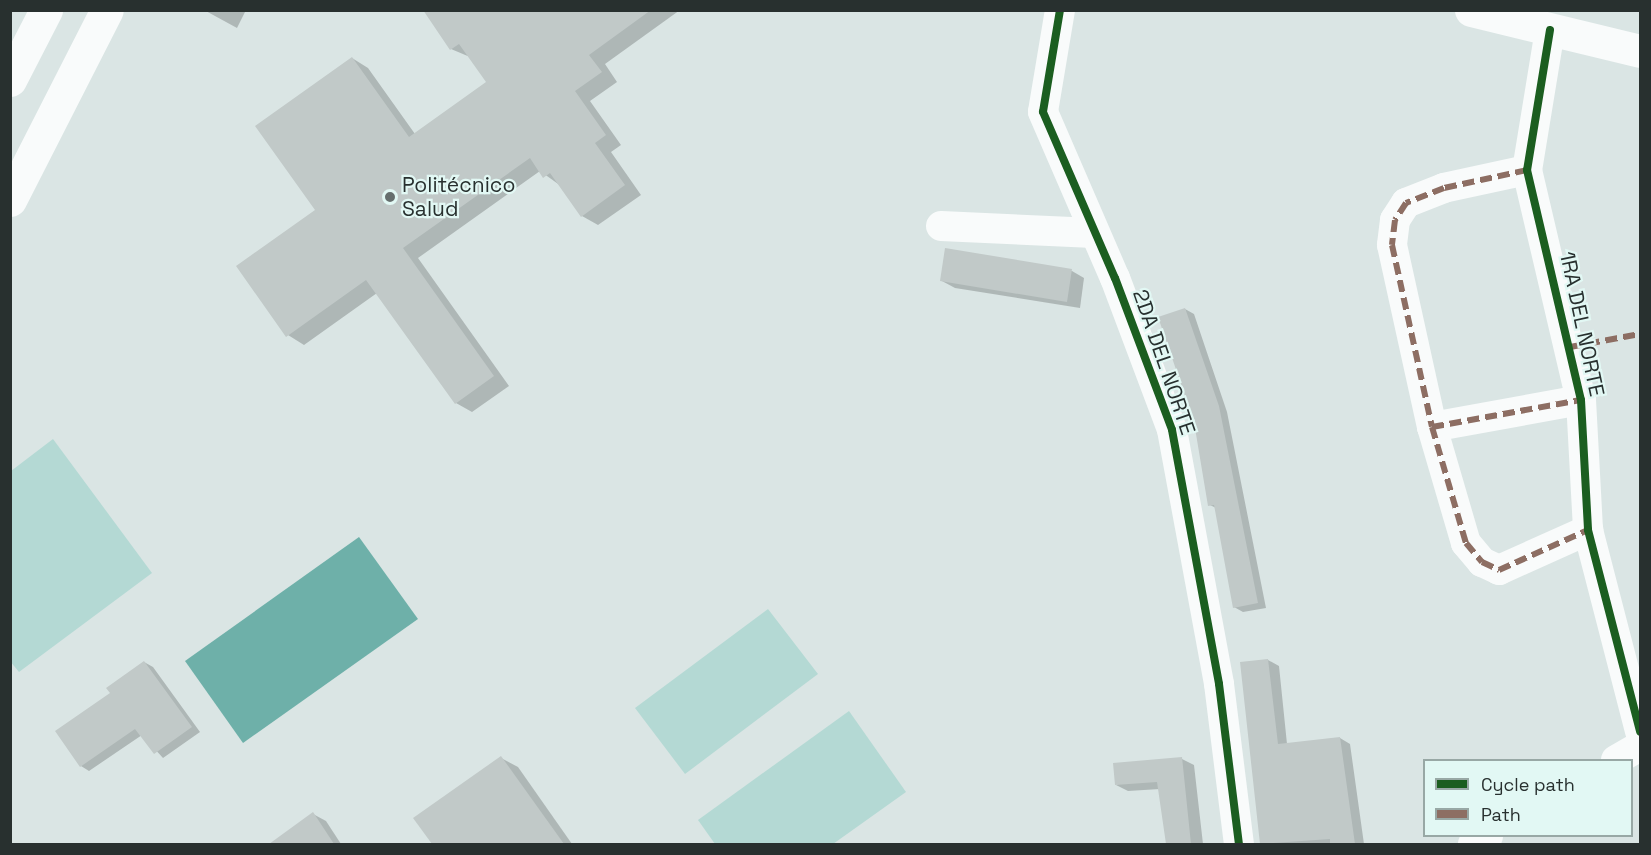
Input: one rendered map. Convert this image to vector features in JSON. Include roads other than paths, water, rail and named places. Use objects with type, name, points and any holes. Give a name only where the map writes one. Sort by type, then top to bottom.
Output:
[{"type":"main road","points":[[10,80],[46,10]]},
{"type":"main road","points":[[10,200],[107,10]]},
{"type":"main road","points":[[1471,10],[1641,51]]},
{"type":"street","name":"2DA DEL NORTE","points":[[1060,10],[1043,112],[1172,430],[1219,684],[1239,844]]},
{"type":"street","name":"1RA DEL NORTE","points":[[1550,30],[1527,170],[1581,400],[1588,530],[1641,730]]},
{"type":"street","points":[[1527,170],[1444,188],[1406,203],[1395,220],[1392,245],[1432,427],[1467,543],[1482,562],[1499,570],[1588,530]]},
{"type":"street","points":[[942,225],[1094,233]]},
{"type":"street","points":[[1432,427],[1581,400]]},
{"type":"street","points":[[1618,759],[1641,746]]},
{"type":"water","points":[[359,537],[418,619],[243,743],[185,661]]},
{"type":"place","name":"Politécnico Salud","points":[[390,197]]}]
